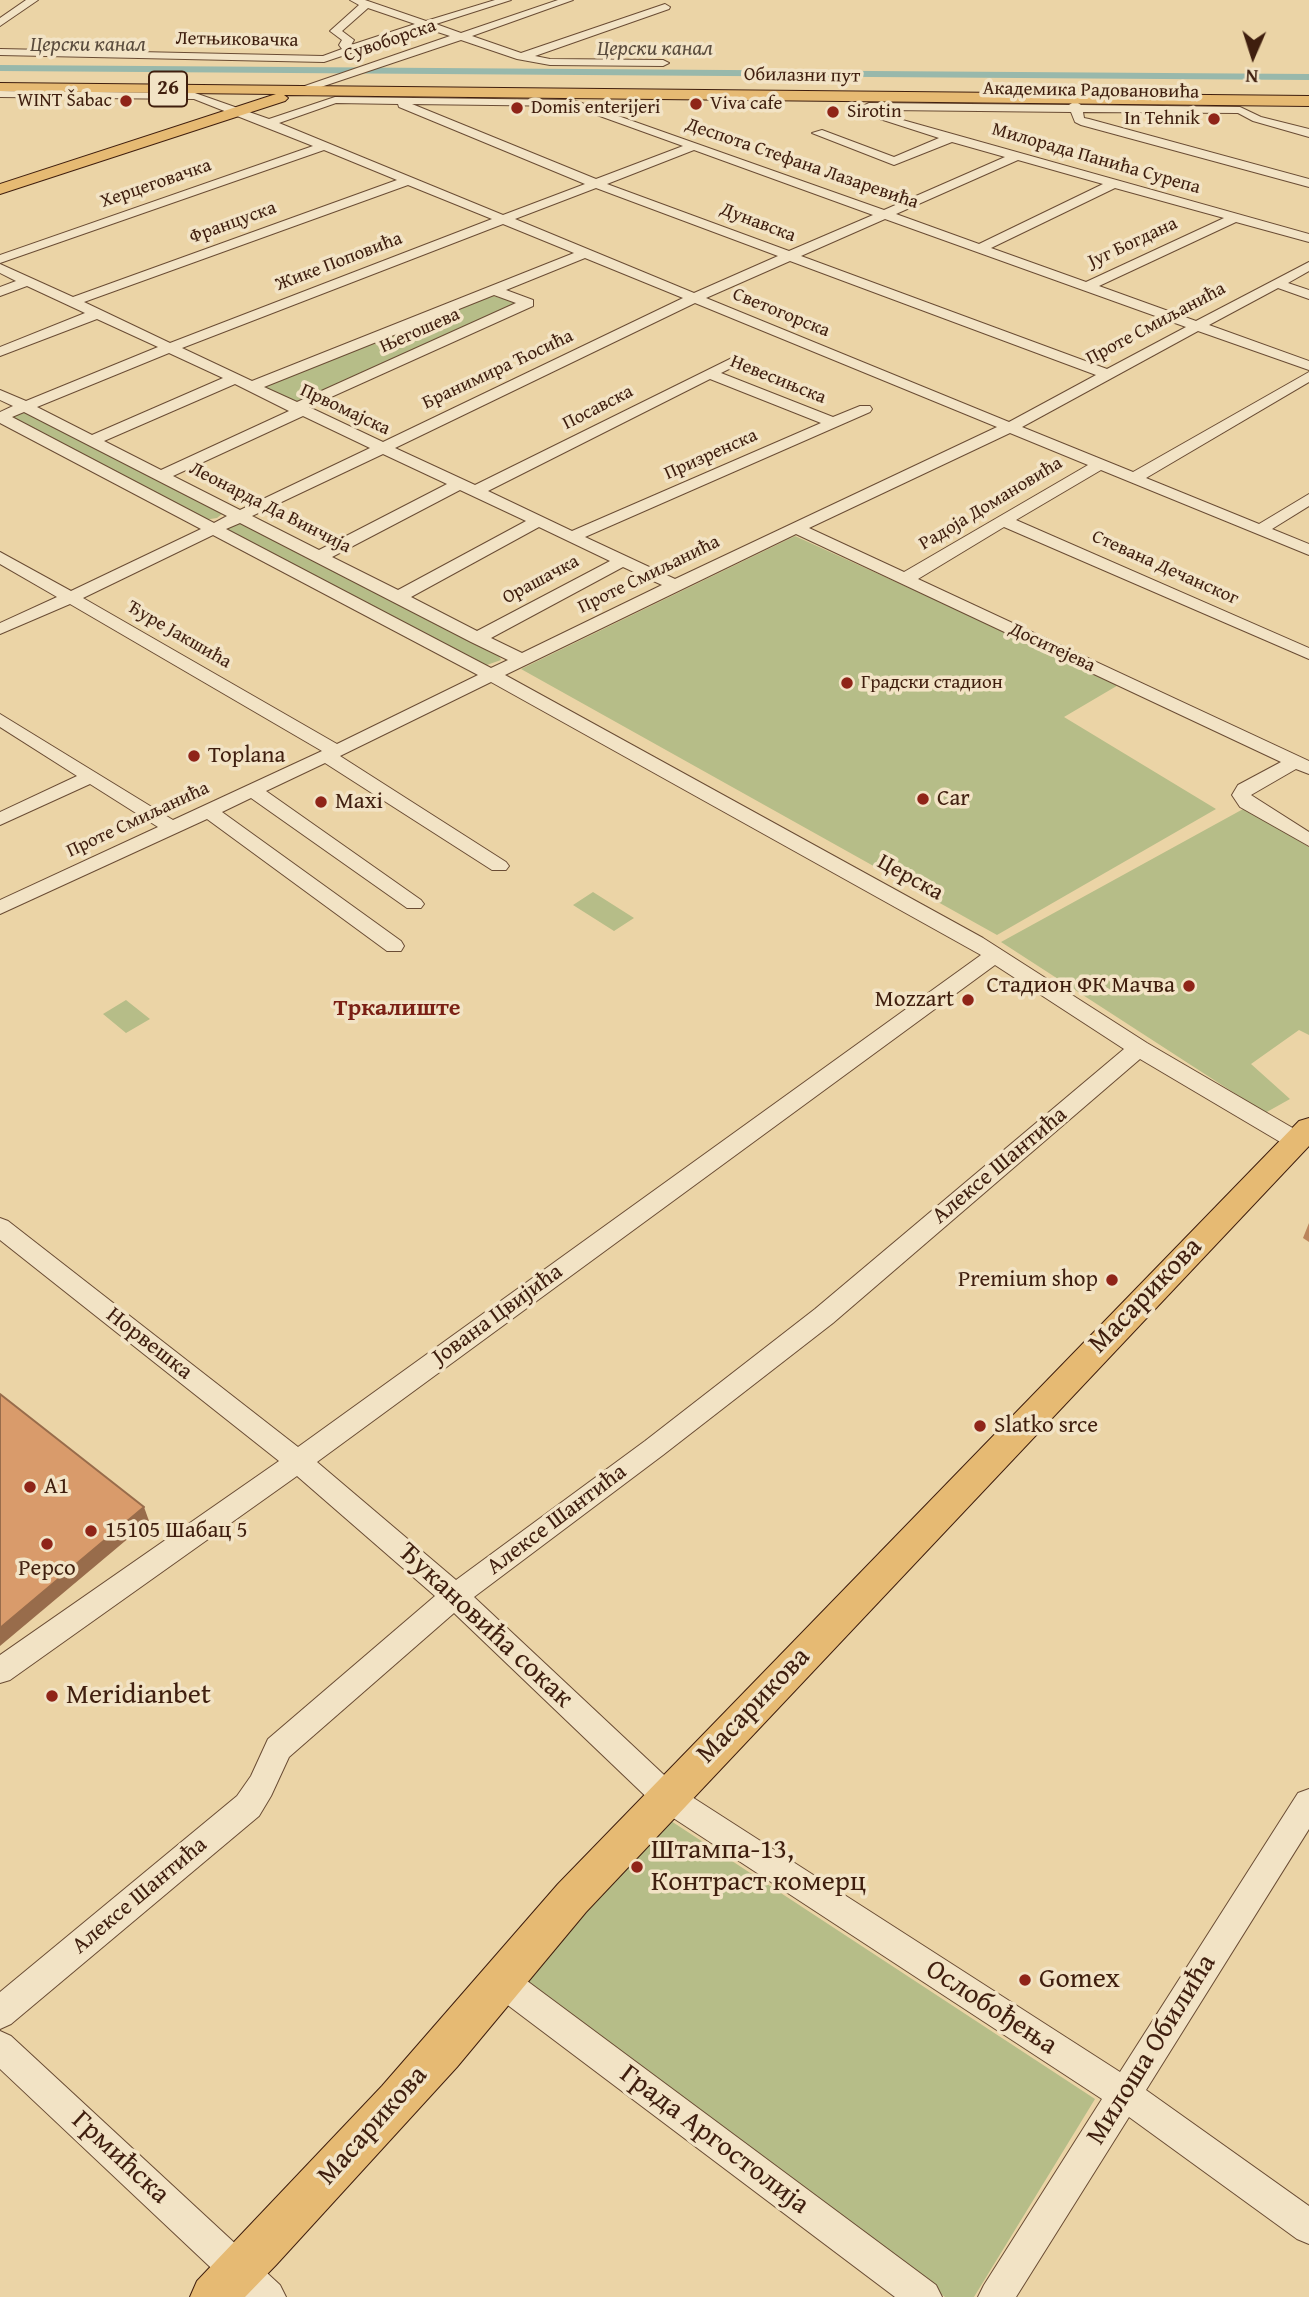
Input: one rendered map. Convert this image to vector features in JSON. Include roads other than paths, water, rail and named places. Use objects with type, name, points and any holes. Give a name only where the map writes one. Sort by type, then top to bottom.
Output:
[{"type":"main road","points":[[335,79],[336,86],[357,91]]},
{"type":"main road","name":"Обилазни пут","points":[[0,87],[1075,103],[1309,101]]},
{"type":"main road","points":[[231,89],[256,101],[243,110]]},
{"type":"main road","points":[[0,189],[303,90]]},
{"type":"main road","name":"Масарикова","points":[[240,2288],[503,1983],[572,1898],[1302,1134]]},
{"type":"street","points":[[0,23],[33,0]]},
{"type":"street","name":"Летњиковачка","points":[[0,52],[318,60],[506,0]]},
{"type":"street","name":"Сувоборска","points":[[303,90],[568,0]]},
{"type":"street","points":[[349,49],[344,45],[348,38],[335,31],[360,2],[521,57],[559,62],[663,63]]},
{"type":"street","points":[[521,57],[665,7]]},
{"type":"street","name":"Светогорска","points":[[0,93],[195,96],[243,110],[268,123],[694,299],[1309,550]]},
{"type":"street","name":"Деспота Стефана Лазаревића","points":[[268,123],[335,100],[573,103],[1309,366]]},
{"type":"street","name":"Дунавска","points":[[402,101],[412,110],[597,184],[1106,374]]},
{"type":"street","points":[[1075,103],[1079,120],[1309,183]]},
{"type":"street","name":"Академика Радовановића","points":[[875,106],[1075,103],[1240,110],[1257,119],[1309,133]]},
{"type":"street","name":"Милорада Панића Сурепа","points":[[875,106],[884,117],[950,138],[1309,238]]},
{"type":"street","points":[[818,133],[839,143],[894,161],[950,138]]},
{"type":"street","name":"Херцеговачка","points":[[0,259],[324,146]]},
{"type":"street","name":"Жике Поповића","points":[[0,417],[169,348],[694,146]]},
{"type":"street","name":"Бранимира Ћосића","points":[[0,629],[694,299],[1017,156]]},
{"type":"street","name":"Француска","points":[[72,302],[406,180]]},
{"type":"street","points":[[982,248],[1115,183]]},
{"type":"street","name":"Југ Богдана","points":[[1088,286],[1234,218]]},
{"type":"street","name":"Његошева","points":[[250,387],[586,253]]},
{"type":"street","name":"Проте Смиљанића","points":[[0,908],[331,753],[675,585],[1010,427],[1309,266]]},
{"type":"street","name":"Првомајска","points":[[0,268],[675,585]]},
{"type":"street","points":[[0,292],[27,281]]},
{"type":"street","points":[[1276,284],[1309,295]]},
{"type":"street","name":"Његошева","points":[[298,410],[528,303],[494,290]]},
{"type":"street","points":[[0,352],[96,314]]},
{"type":"street","name":"Посавска","points":[[476,491],[738,359]]},
{"type":"street","name":"Невесињска","points":[[709,373],[832,422]]},
{"type":"street","points":[[1134,478],[1309,376]]},
{"type":"street","points":[[92,441],[233,379]]},
{"type":"street","name":"Леонарда Да Винчија","points":[[0,394],[521,660]]},
{"type":"street","name":"Призренска","points":[[573,537],[865,409]]},
{"type":"street","points":[[160,476],[298,410]]},
{"type":"street","name":"Леонарда Да Винчија","points":[[0,417],[491,675]]},
{"type":"street","name":"Радоја Домановића","points":[[905,579],[1100,464]]},
{"type":"street","points":[[319,557],[459,484]]},
{"type":"street","points":[[1260,530],[1309,499]]},
{"type":"street","points":[[398,597],[538,521]]},
{"type":"street","name":"Стевана Дечанског","points":[[1004,521],[1309,654]]},
{"type":"street","name":"Доситејева","points":[[796,528],[1302,764]]},
{"type":"street","name":"Ђуре Јакшића","points":[[0,557],[72,597],[331,753],[499,866]]},
{"type":"street","name":"Орашачка","points":[[477,638],[624,560]]},
{"type":"street","name":"Церска","points":[[491,675],[995,956],[1139,1048],[1302,1134]]},
{"type":"street","points":[[0,719],[171,827]]},
{"type":"street","points":[[1302,764],[1245,789],[1241,795],[1247,803],[1309,840]]},
{"type":"street","points":[[0,819],[92,776]]},
{"type":"street","points":[[252,790],[414,904]]},
{"type":"street","points":[[207,810],[394,946]]},
{"type":"street","name":"Јована Цвијића","points":[[0,1671],[298,1461],[995,956]]},
{"type":"street","name":"Алексе Шантића","points":[[0,2013],[247,1806],[261,1786],[278,1748],[456,1595],[654,1448],[824,1316],[1139,1048]]},
{"type":"street","name":"Норвешка","points":[[0,1227],[298,1461]]},
{"type":"street","name":"Ђукановића сокак","points":[[298,1461],[456,1595],[668,1798]]},
{"type":"street","name":"Ослобођења","points":[[668,1798],[1124,2094],[1309,2227]]},
{"type":"street","name":"Милоша Обилића","points":[[996,2297],[1309,1803]]},
{"type":"street","name":"Града Аргостолија","points":[[503,1983],[924,2297]]},
{"type":"street","name":"Грмићска","points":[[0,2047],[240,2288]]},
{"type":"waterway","name":"Церски канал","points":[[0,68],[1309,77]]},
{"type":"place","name":"WINT Šabac","points":[[126,101]]},
{"type":"place","name":"Viva cafe","points":[[696,104]]},
{"type":"place","name":"Domis enterijeri","points":[[517,108]]},
{"type":"place","name":"Sirotin","points":[[833,112]]},
{"type":"place","name":"In Tehnik","points":[[1214,119]]},
{"type":"place","name":"Градски стадион","points":[[847,683]]},
{"type":"place","name":"Toplana","points":[[194,756]]},
{"type":"place","name":"Car","points":[[923,799]]},
{"type":"place","name":"Maxi","points":[[321,802]]},
{"type":"place","name":"Стадион ФК Мачва","points":[[1189,986]]},
{"type":"place","name":"Mozzart","points":[[968,1000]]},
{"type":"place","name":"Premium shop","points":[[1112,1280]]},
{"type":"place","name":"Slatko srce","points":[[980,1426]]},
{"type":"place","name":"A1","points":[[30,1487]]},
{"type":"place","name":"15105 Шабац 5","points":[[91,1531]]},
{"type":"place","name":"Pepco","points":[[47,1544]]},
{"type":"place","name":"Meridianbet","points":[[52,1696]]},
{"type":"place","name":"Штампа-13, Контраст комерц","points":[[637,1867]]},
{"type":"place","name":"Gomex","points":[[1025,1980]]},
{"type":"district","name":"Тркалиште","points":[[397,1009]]}]
